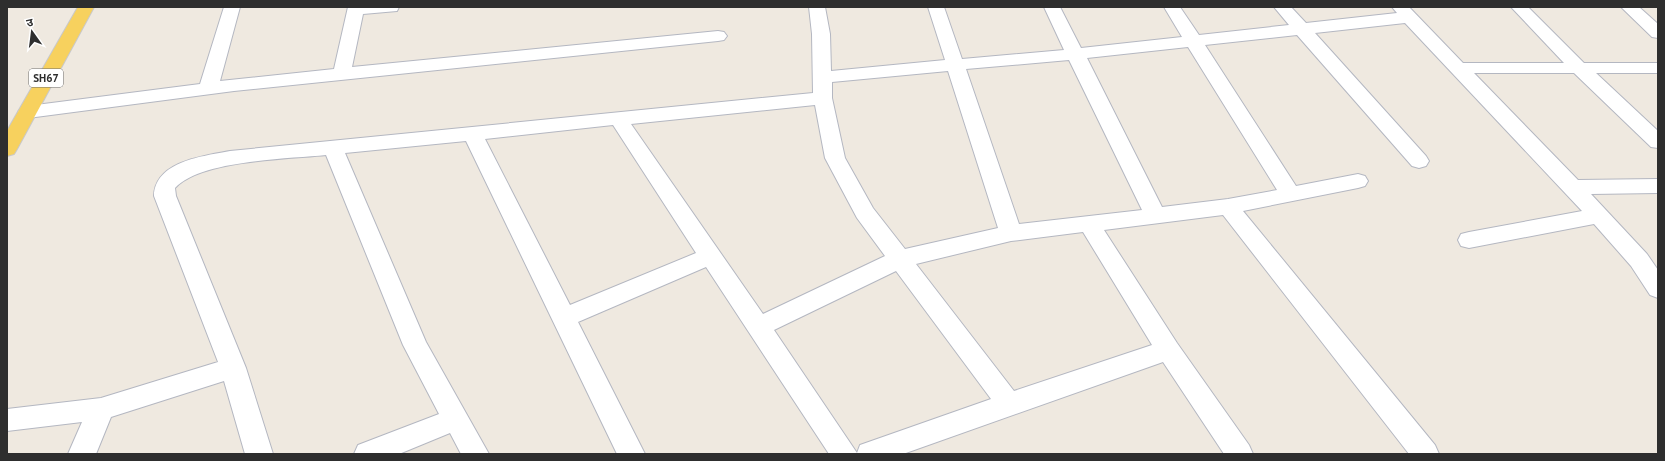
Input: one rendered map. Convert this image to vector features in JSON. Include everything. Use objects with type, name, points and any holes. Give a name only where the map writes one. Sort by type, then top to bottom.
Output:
[{"type":"main road","name":"SH67","points":[[7,149],[86,7]]},
{"type":"street","points":[[208,89],[232,7]]},
{"type":"street","points":[[342,74],[356,9],[391,7]]},
{"type":"street","points":[[817,7],[821,34],[822,88],[835,158],[865,213],[1009,404]]},
{"type":"street","points":[[936,7],[1011,233]]},
{"type":"street","points":[[1052,7],[1156,216]]},
{"type":"street","points":[[1172,7],[1290,194]]},
{"type":"street","points":[[1282,7],[1419,161]]},
{"type":"street","points":[[1519,7],[1580,68],[1658,142]]},
{"type":"street","points":[[1629,7],[1658,33]]},
{"type":"street","points":[[259,454],[233,368],[165,196],[165,186],[179,172],[206,162],[618,120],[822,88],[954,65],[1301,30],[1405,12],[1599,215],[1639,260],[1658,289]]},
{"type":"street","points":[[28,112],[208,89],[342,74],[718,36]]},
{"type":"street","points":[[1459,68],[1658,68]]},
{"type":"street","points":[[618,120],[844,454]]},
{"type":"street","points":[[473,135],[631,454]]},
{"type":"street","points":[[333,148],[415,345],[475,454]]},
{"type":"street","points":[[758,327],[900,259],[1011,233],[1228,207],[1358,181]]},
{"type":"street","points":[[1573,187],[1658,186]]},
{"type":"street","points":[[1228,207],[1425,454]]},
{"type":"street","points":[[1469,240],[1599,215]]},
{"type":"street","points":[[1088,224],[1168,350],[1239,454]]},
{"type":"street","points":[[564,318],[710,256]]},
{"type":"street","points":[[870,454],[1009,404],[1168,350]]},
{"type":"street","points":[[7,420],[101,409],[233,368]]},
{"type":"street","points":[[82,454],[101,409]]},
{"type":"street","points":[[368,454],[455,419]]}]
